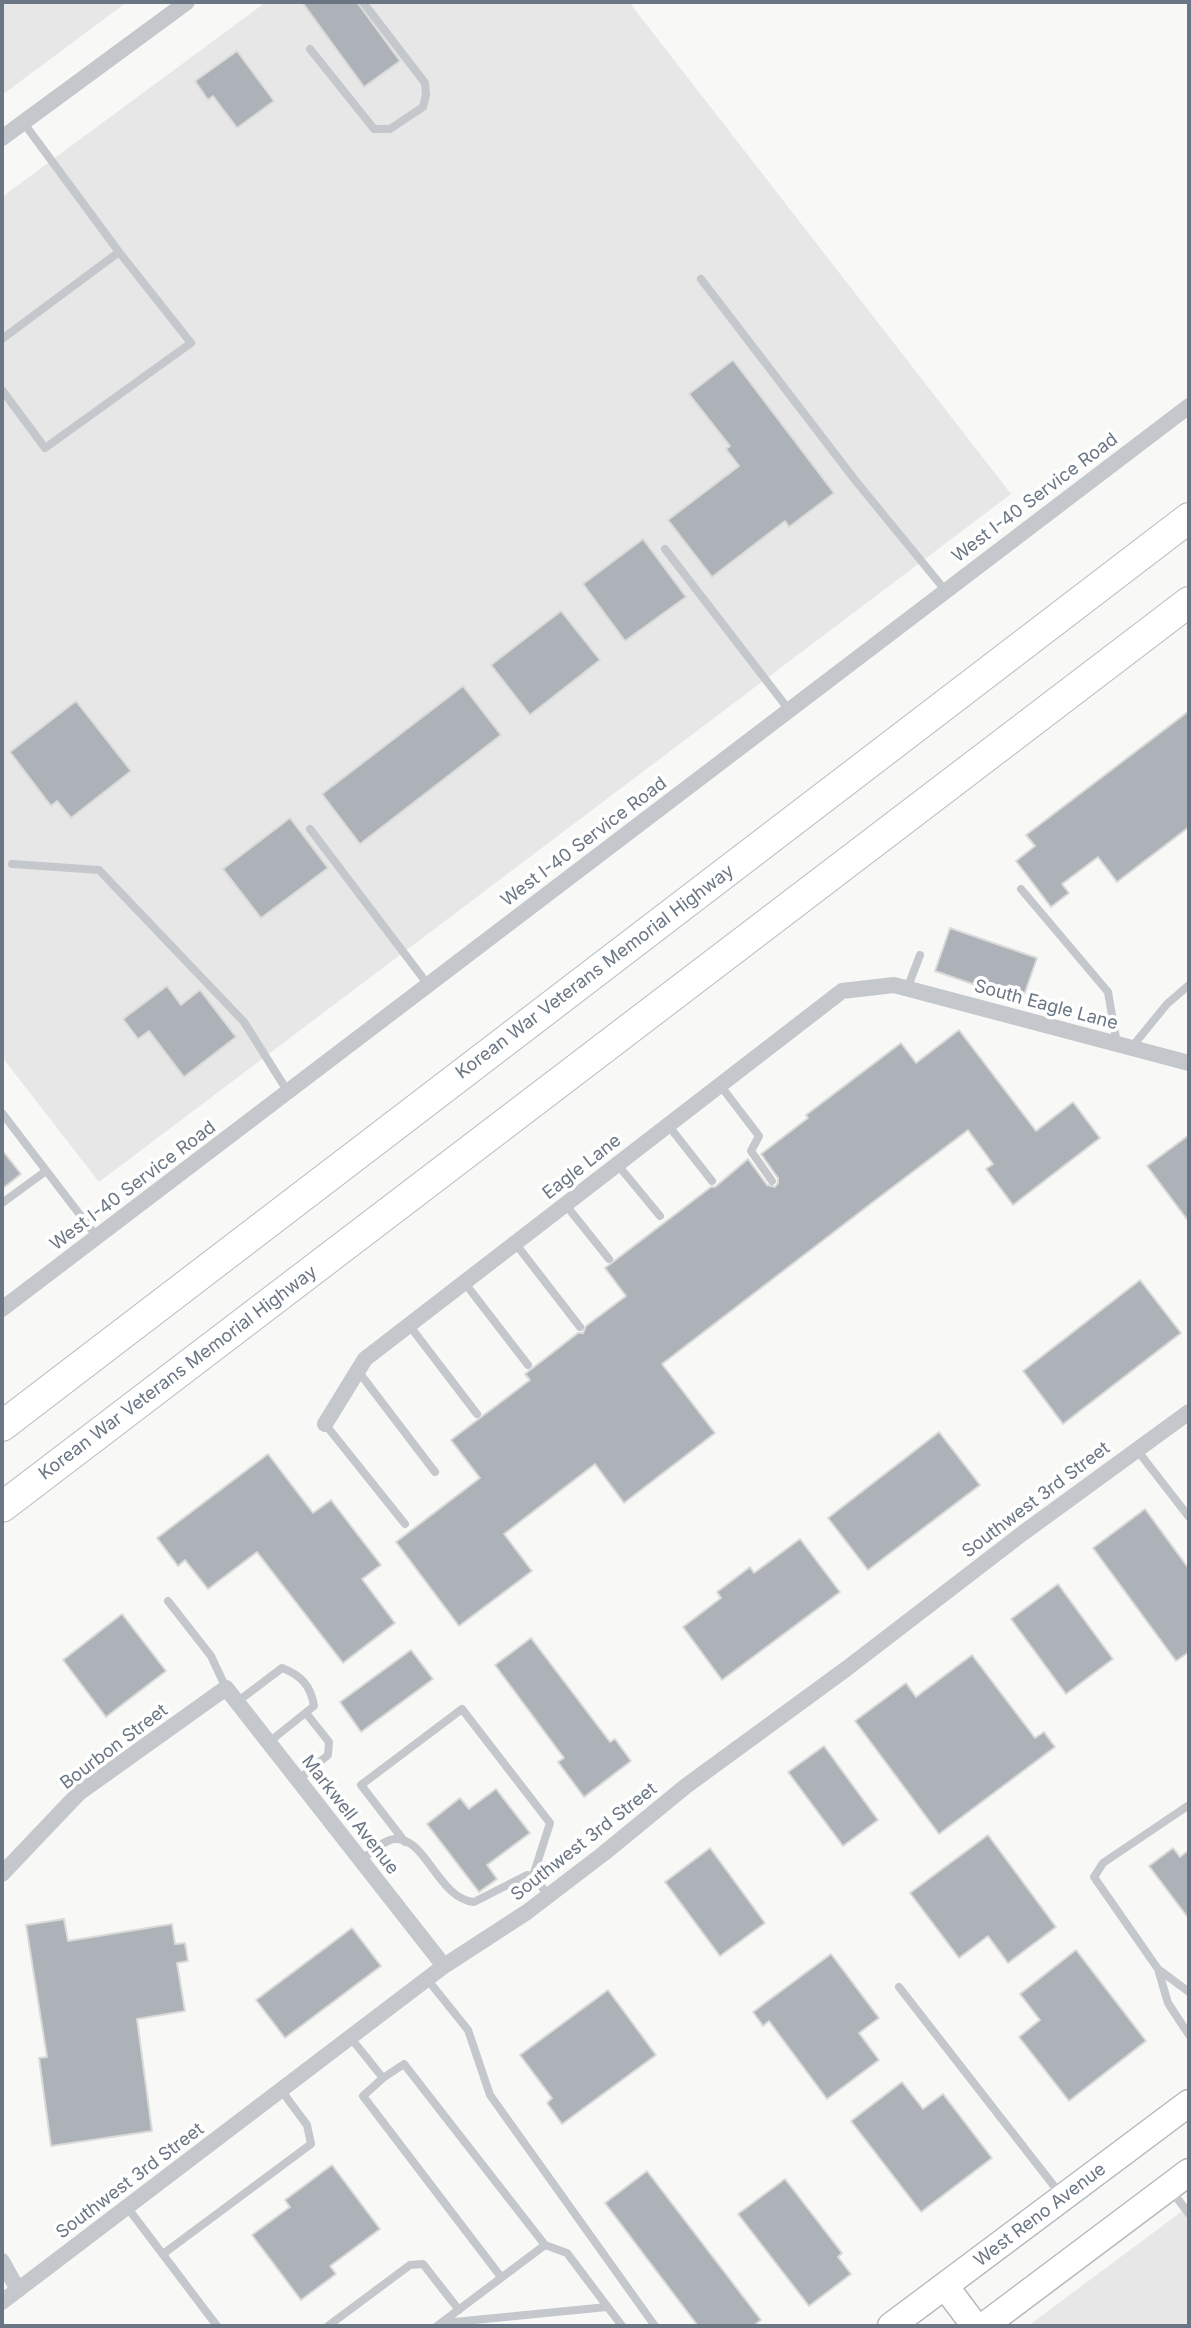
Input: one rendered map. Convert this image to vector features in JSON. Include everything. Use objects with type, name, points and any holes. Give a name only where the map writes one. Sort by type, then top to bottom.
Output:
[{"type":"highway","name":"Korean War Veterans Memorial Highway","points":[[2,1426],[1189,518]]},
{"type":"highway","name":"Korean War Veterans Memorial Highway","points":[[6,1505],[1189,602]]},
{"type":"highway","points":[[2,1406],[86,1362]]},
{"type":"main road","name":"West Reno Avenue","points":[[891,2326],[1189,2102]]},
{"type":"main road","points":[[984,2326],[1179,2180]]},
{"type":"main road","points":[[945,2287],[975,2326]]},
{"type":"street","points":[[2,138],[187,2]]},
{"type":"street","name":"West I-40 Service Road","points":[[2,1309],[1189,406]]},
{"type":"street","name":"South Eagle Lane","points":[[901,987],[1189,1063]]},
{"type":"street","name":"Eagle Lane","points":[[325,1424],[365,1359],[842,991],[901,987]]},
{"type":"street","name":"Southwest 3rd Street","points":[[2,2302],[444,1966],[548,1896],[686,1786],[1189,1412]]},
{"type":"street","name":"Markwell Avenue","points":[[226,1688],[444,1966]]},
{"type":"street","name":"Bourbon Street","points":[[2,1874],[79,1793],[226,1688]]},
{"type":"street","points":[[2,2261],[18,2290]]},
{"type":"lane","points":[[310,49],[374,129],[390,130],[423,107],[425,83],[363,2]]},
{"type":"lane","points":[[2,390],[45,448],[191,343],[119,252],[23,122]]},
{"type":"lane","points":[[2,339],[119,252]]},
{"type":"lane","points":[[701,279],[855,480],[945,590]]},
{"type":"lane","points":[[665,549],[789,710]]},
{"type":"lane","points":[[310,829],[429,986]]},
{"type":"lane","points":[[12,864],[99,870],[244,1022],[288,1092]]},
{"type":"lane","points":[[1021,889],[1108,992],[1124,1046],[1189,985]]},
{"type":"lane","points":[[901,987],[920,955]]},
{"type":"lane","points":[[720,1085],[759,1136],[751,1151],[772,1181]]},
{"type":"lane","points":[[2,1113],[97,1237]]},
{"type":"lane","points":[[667,1125],[712,1181]]},
{"type":"lane","points":[[617,1164],[660,1216]]},
{"type":"lane","points":[[2,1203],[47,1171]]},
{"type":"lane","points":[[565,1204],[609,1259]]},
{"type":"lane","points":[[515,1242],[580,1326]]},
{"type":"lane","points":[[464,1282],[528,1365]]},
{"type":"lane","points":[[409,1325],[477,1414]]},
{"type":"lane","points":[[358,1371],[435,1472]]},
{"type":"lane","points":[[325,1424],[405,1524]]},
{"type":"lane","points":[[1137,1450],[1189,1517]]},
{"type":"lane","points":[[168,1601],[211,1656],[226,1688]]},
{"type":"lane","points":[[237,1702],[282,1668],[298,1674],[312,1692],[314,1706],[268,1742]]},
{"type":"lane","points":[[405,1842],[361,1786],[462,1709],[550,1823],[533,1876]]},
{"type":"lane","points":[[298,1780],[328,1755],[329,1742],[306,1713]]},
{"type":"lane","points":[[1189,1805],[1103,1863],[1094,1877],[1158,1969],[1168,2003],[1189,2035]]},
{"type":"lane","points":[[361,1860],[384,1843],[395,1839],[414,1845],[452,1894],[466,1901],[474,1902],[527,1875],[533,1876],[548,1896]]},
{"type":"lane","points":[[1158,1969],[1189,1992]]},
{"type":"lane","points":[[427,1979],[468,2030],[490,2095],[655,2326]]},
{"type":"lane","points":[[899,1987],[1062,2198]]},
{"type":"lane","points":[[350,2038],[383,2078]]},
{"type":"lane","points":[[501,2277],[362,2096],[404,2064],[545,2245],[567,2253],[622,2326]]},
{"type":"lane","points":[[163,2254],[312,2144],[307,2125],[281,2090]]},
{"type":"lane","points":[[1179,2180],[1189,2214]]},
{"type":"lane","points":[[127,2207],[217,2326]]},
{"type":"lane","points":[[439,2325],[545,2245]]},
{"type":"lane","points":[[328,2326],[410,2265],[423,2264],[459,2310]]},
{"type":"lane","points":[[439,2325],[607,2307]]},
{"type":"shaded area","points":[[2,2],[127,2],[2,95]]},
{"type":"shaded area","points":[[266,2],[629,2],[1011,494],[99,1182],[2,1057],[2,197]]},
{"type":"shaded area","points":[[1189,2206],[1189,2326],[1028,2326]]},
{"type":"building","points":[[302,2],[357,2],[400,61],[364,87]]},
{"type":"building","points":[[237,51],[274,101],[237,128],[213,96],[208,100],[195,81]]},
{"type":"building","points":[[733,360],[834,493],[789,527],[785,521],[712,577],[668,520],[739,466],[726,449],[730,446],[689,394]]},
{"type":"building","points":[[643,539],[686,597],[625,641],[583,584]]},
{"type":"building","points":[[561,611],[600,660],[530,715],[491,665]]},
{"type":"building","points":[[463,686],[501,735],[360,844],[322,794]]},
{"type":"building","points":[[76,701],[131,771],[71,818],[57,801],[51,806],[10,752]]},
{"type":"building","points":[[1189,711],[1189,827],[1117,882],[1098,857],[1062,884],[1069,893],[1051,907],[1016,861],[1035,846],[1026,835]]},
{"type":"building","points":[[290,818],[328,868],[261,918],[223,869]]},
{"type":"building","points":[[950,928],[1037,958],[1022,1001],[935,971]]},
{"type":"building","points":[[167,986],[181,1005],[200,990],[236,1037],[184,1077],[149,1031],[138,1039],[123,1019]]},
{"type":"building","points":[[959,1030],[1036,1131],[1073,1102],[1100,1138],[1013,1205],[986,1169],[993,1164],[968,1130],[873,1202],[662,1364],[715,1433],[624,1503],[595,1464],[504,1534],[532,1571],[459,1626],[396,1542],[480,1478],[451,1440],[530,1380],[525,1374],[578,1333],[583,1333],[586,1326],[626,1296],[605,1268],[711,1187],[715,1187],[748,1159],[767,1185],[775,1187],[778,1178],[761,1154],[808,1118],[806,1115],[901,1043],[916,1063]]},
{"type":"building","points":[[1189,1135],[1189,1222],[1147,1166]]},
{"type":"building","points":[[2,1150],[21,1174],[2,1189]]},
{"type":"building","points":[[1140,1280],[1181,1333],[1063,1424],[1023,1371]]},
{"type":"building","points":[[939,1432],[980,1485],[868,1570],[828,1518]]},
{"type":"building","points":[[268,1454],[313,1513],[331,1500],[381,1565],[362,1579],[395,1623],[343,1663],[257,1552],[208,1589],[185,1560],[178,1566],[157,1538]]},
{"type":"building","points":[[1145,1509],[1189,1569],[1189,1652],[1176,1661],[1093,1548]]},
{"type":"building","points":[[800,1539],[840,1592],[722,1680],[683,1627],[721,1598],[717,1592],[750,1567],[754,1573]]},
{"type":"building","points":[[1058,1584],[1113,1659],[1066,1694],[1011,1619]]},
{"type":"building","points":[[122,1614],[166,1671],[106,1717],[63,1660]]},
{"type":"building","points":[[531,1638],[610,1742],[615,1739],[631,1761],[584,1797],[558,1762],[564,1758],[495,1665]]},
{"type":"building","points":[[411,1650],[433,1679],[361,1732],[340,1702]]},
{"type":"building","points":[[972,1655],[1035,1738],[1044,1732],[1055,1747],[939,1834],[855,1721],[906,1683],[916,1697]]},
{"type":"building","points":[[824,1746],[878,1820],[843,1846],[788,1772]]},
{"type":"building","points":[[496,1789],[530,1833],[487,1865],[497,1879],[479,1892],[427,1824],[460,1798],[469,1809]]},
{"type":"building","points":[[988,1835],[1056,1927],[1008,1963],[988,1936],[959,1958],[910,1893]]},
{"type":"building","points":[[710,1848],[765,1923],[720,1956],[665,1882]]},
{"type":"building","points":[[1173,1848],[1180,1857],[1189,1850],[1189,1919],[1149,1866]]},
{"type":"building","points":[[64,1919],[68,1941],[172,1924],[175,1944],[185,1943],[188,1961],[177,1963],[185,2011],[137,2019],[152,2131],[51,2146],[39,2058],[47,2057],[26,1925]]},
{"type":"building","points":[[352,1928],[381,1966],[285,2038],[256,2000]]},
{"type":"building","points":[[1076,1950],[1146,2041],[1069,2101],[1019,2037],[1040,2020],[1020,1994]]},
{"type":"building","points":[[831,1954],[879,2018],[859,2033],[879,2060],[827,2099],[769,2021],[763,2026],[753,2012]]},
{"type":"building","points":[[608,1990],[656,2055],[562,2124],[547,2103],[552,2098],[520,2055]]},
{"type":"building","points":[[902,2082],[923,2109],[943,2094],[992,2158],[921,2212],[851,2121]]},
{"type":"building","points":[[332,2165],[380,2229],[330,2266],[336,2274],[301,2300],[252,2235],[290,2207],[285,2200]]},
{"type":"building","points":[[647,2171],[761,2320],[753,2326],[698,2326],[605,2203]]},
{"type":"building","points":[[785,2179],[842,2253],[838,2257],[851,2274],[809,2306],[738,2214]]}]
